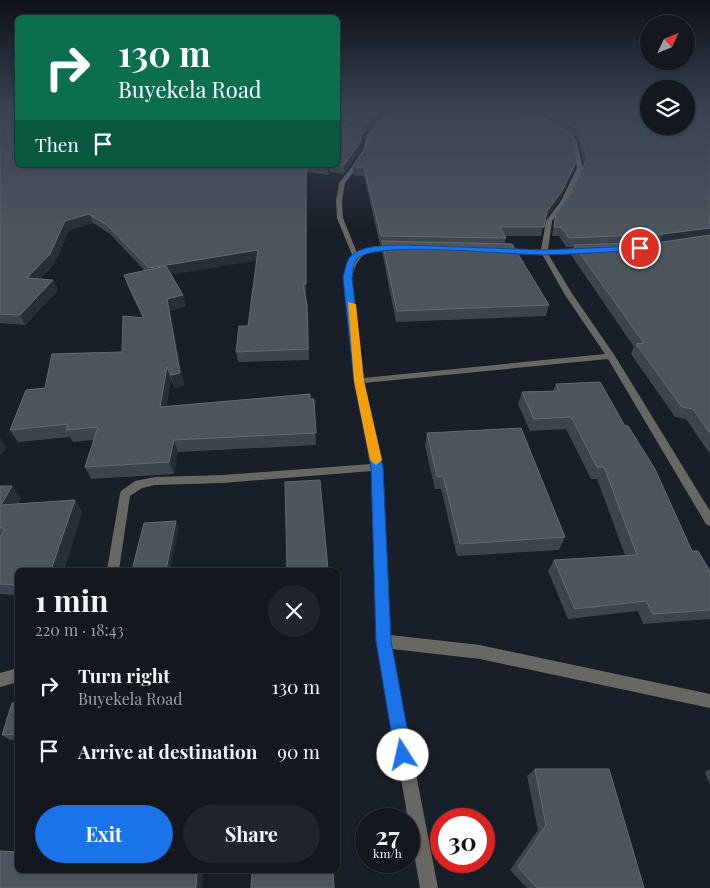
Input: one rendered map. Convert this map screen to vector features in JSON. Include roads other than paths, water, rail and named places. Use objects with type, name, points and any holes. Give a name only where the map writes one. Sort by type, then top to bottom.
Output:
[{"type":"street","points":[[355,256],[340,218],[339,201],[342,183],[356,166],[366,148]]},
{"type":"street","points":[[576,148],[580,168],[564,202],[549,221],[544,252],[569,296],[612,356],[710,521]]},
{"type":"street","points":[[405,248],[372,250],[355,256],[351,262],[348,278],[359,381],[377,467],[384,641],[428,888]]},
{"type":"street","points":[[493,250],[544,252],[592,250]]},
{"type":"street","points":[[359,381],[612,356]]},
{"type":"street","points":[[113,568],[125,494],[139,484],[155,481],[223,479],[377,467]]},
{"type":"street","points":[[384,641],[480,652],[710,702]]},
{"type":"street","points":[[0,680],[15,676]]}]
